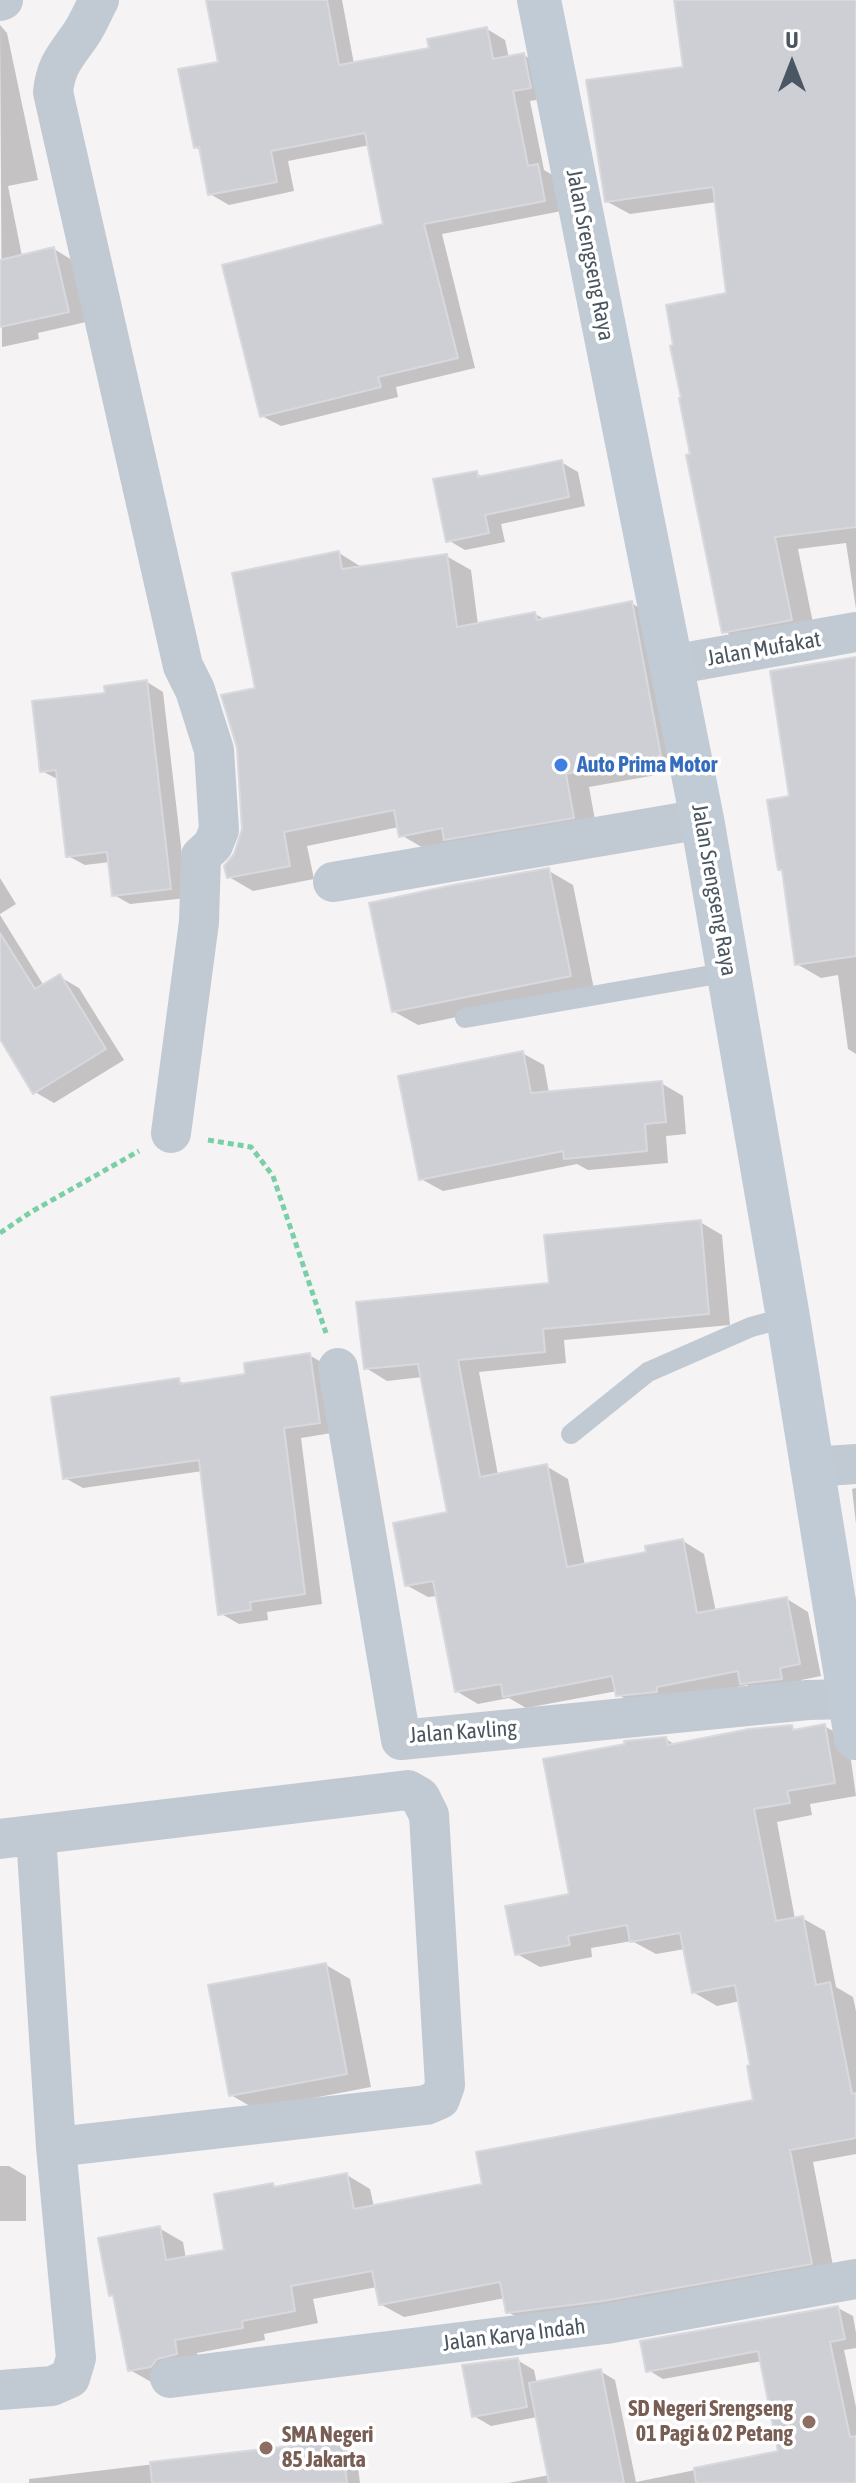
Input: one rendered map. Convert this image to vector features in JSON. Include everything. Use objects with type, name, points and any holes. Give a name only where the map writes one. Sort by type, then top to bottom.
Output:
[{"type":"main road","name":"Jalan Srengseng Raya","points":[[539,0],[702,819],[854,1712]]},
{"type":"street","points":[[99,0],[81,34],[63,57],[55,74],[53,92],[183,666],[200,705],[214,750],[219,830],[213,845],[201,856],[199,922],[171,1133]]},
{"type":"street","name":"Jalan Mufakat","points":[[672,665],[856,632]]},
{"type":"street","points":[[333,882],[702,819]]},
{"type":"street","name":"Jalan Kavling","points":[[338,1368],[401,1740],[808,1700],[854,1712]]},
{"type":"street","points":[[812,1467],[856,1464]]},
{"type":"street","points":[[0,2390],[52,2386],[70,2378],[76,2358],[56,2147],[18,1837],[408,1790],[420,1797],[429,1815],[445,2085],[440,2099],[426,2105],[56,2147]]},
{"type":"street","name":"Jalan Karya Indah","points":[[170,2378],[606,2324],[856,2279]]},
{"type":"lane","points":[[465,1018],[729,972]]},
{"type":"lane","points":[[571,1434],[648,1372],[751,1327],[788,1317]]},
{"type":"path","points":[[0,1233],[31,1212],[171,1133],[251,1147],[273,1176],[338,1368]]},
{"type":"building","points":[[206,0],[327,0],[339,65],[429,48],[427,39],[487,27],[493,59],[524,53],[531,88],[513,91],[528,166],[538,164],[545,201],[424,224],[458,358],[378,377],[381,387],[260,417],[222,265],[383,224],[365,133],[271,151],[277,182],[208,195],[199,147],[194,148],[178,69],[218,62]]},
{"type":"building","points":[[674,0],[856,0],[856,527],[775,537],[792,620],[722,633],[686,455],[690,454],[670,346],[673,345],[666,305],[726,293],[713,187],[605,202],[586,80],[683,67]]},
{"type":"building","points":[[54,247],[69,312],[0,327],[0,260]]},
{"type":"building","points":[[562,460],[569,497],[485,515],[489,533],[446,542],[433,479],[477,471],[478,477]]},
{"type":"building","points":[[339,551],[342,569],[447,554],[457,627],[535,612],[537,620],[632,601],[661,756],[566,774],[574,818],[444,840],[442,828],[399,837],[394,810],[284,832],[290,866],[227,878],[224,866],[234,854],[242,829],[237,748],[221,695],[255,688],[232,573]]},
{"type":"building","points":[[856,657],[856,956],[795,965],[782,870],[778,870],[767,800],[789,796],[770,671]]},
{"type":"building","points":[[147,680],[171,889],[112,896],[107,852],[66,857],[56,770],[40,772],[32,701],[105,693],[104,686]]},
{"type":"building","points":[[549,868],[571,976],[392,1012],[369,903]]},
{"type":"building","points":[[0,933],[35,989],[60,974],[106,1049],[33,1094],[0,1039]]},
{"type":"building","points":[[523,1051],[531,1093],[662,1081],[666,1122],[645,1124],[647,1151],[564,1159],[563,1151],[419,1180],[398,1076]]},
{"type":"building","points":[[701,1220],[709,1314],[543,1329],[545,1352],[458,1360],[480,1477],[547,1464],[567,1567],[646,1552],[645,1546],[683,1539],[697,1613],[787,1597],[800,1664],[780,1668],[782,1679],[740,1684],[738,1671],[657,1687],[657,1692],[616,1696],[612,1676],[503,1697],[501,1684],[455,1692],[433,1581],[405,1586],[393,1523],[447,1512],[418,1364],[364,1369],[356,1302],[549,1283],[544,1235]]},
{"type":"building","points":[[310,1353],[320,1423],[284,1428],[305,1594],[250,1602],[251,1610],[218,1615],[199,1460],[63,1479],[51,1397],[179,1378],[180,1384],[245,1374],[244,1363]]},
{"type":"building","points":[[825,1724],[835,1783],[787,1791],[790,1803],[754,1809],[776,1921],[803,1916],[816,1985],[830,1982],[852,2094],[856,2093],[856,2138],[790,2150],[812,2264],[603,2301],[506,2313],[500,2282],[379,2305],[372,2271],[291,2286],[295,2311],[242,2321],[243,2328],[175,2340],[177,2354],[157,2359],[151,2367],[128,2371],[98,2238],[160,2226],[166,2260],[224,2250],[214,2194],[273,2183],[274,2187],[347,2173],[354,2209],[482,2184],[476,2152],[753,2100],[747,2066],[750,2065],[735,1985],[692,1993],[680,1933],[630,1942],[627,1925],[568,1936],[570,1945],[515,1955],[505,1906],[569,1894],[543,1759],[625,1744],[624,1741],[666,1737],[668,1745],[749,1729],[792,1725],[793,1730]]},
{"type":"building","points":[[326,1963],[347,2074],[229,2096],[208,1985]]},
{"type":"building","points":[[838,2306],[845,2339],[830,2342],[850,2437],[856,2436],[856,2483],[696,2483],[694,2468],[778,2451],[758,2351],[646,2372],[640,2341]]},
{"type":"building","points":[[518,2358],[527,2407],[472,2417],[462,2365]]},
{"type":"building","points":[[601,2369],[624,2483],[549,2483],[529,2383]]},
{"type":"building","points":[[342,2440],[347,2483],[152,2483],[150,2462]]},
{"type":"place","name":"Auto Prima Motor","points":[[561,765]]},
{"type":"place","name":"SD Negeri Srengseng 01 Pagi & 02 Petang","points":[[809,2422]]},
{"type":"place","name":"SMA Negeri 85 Jakarta","points":[[266,2448]]}]
